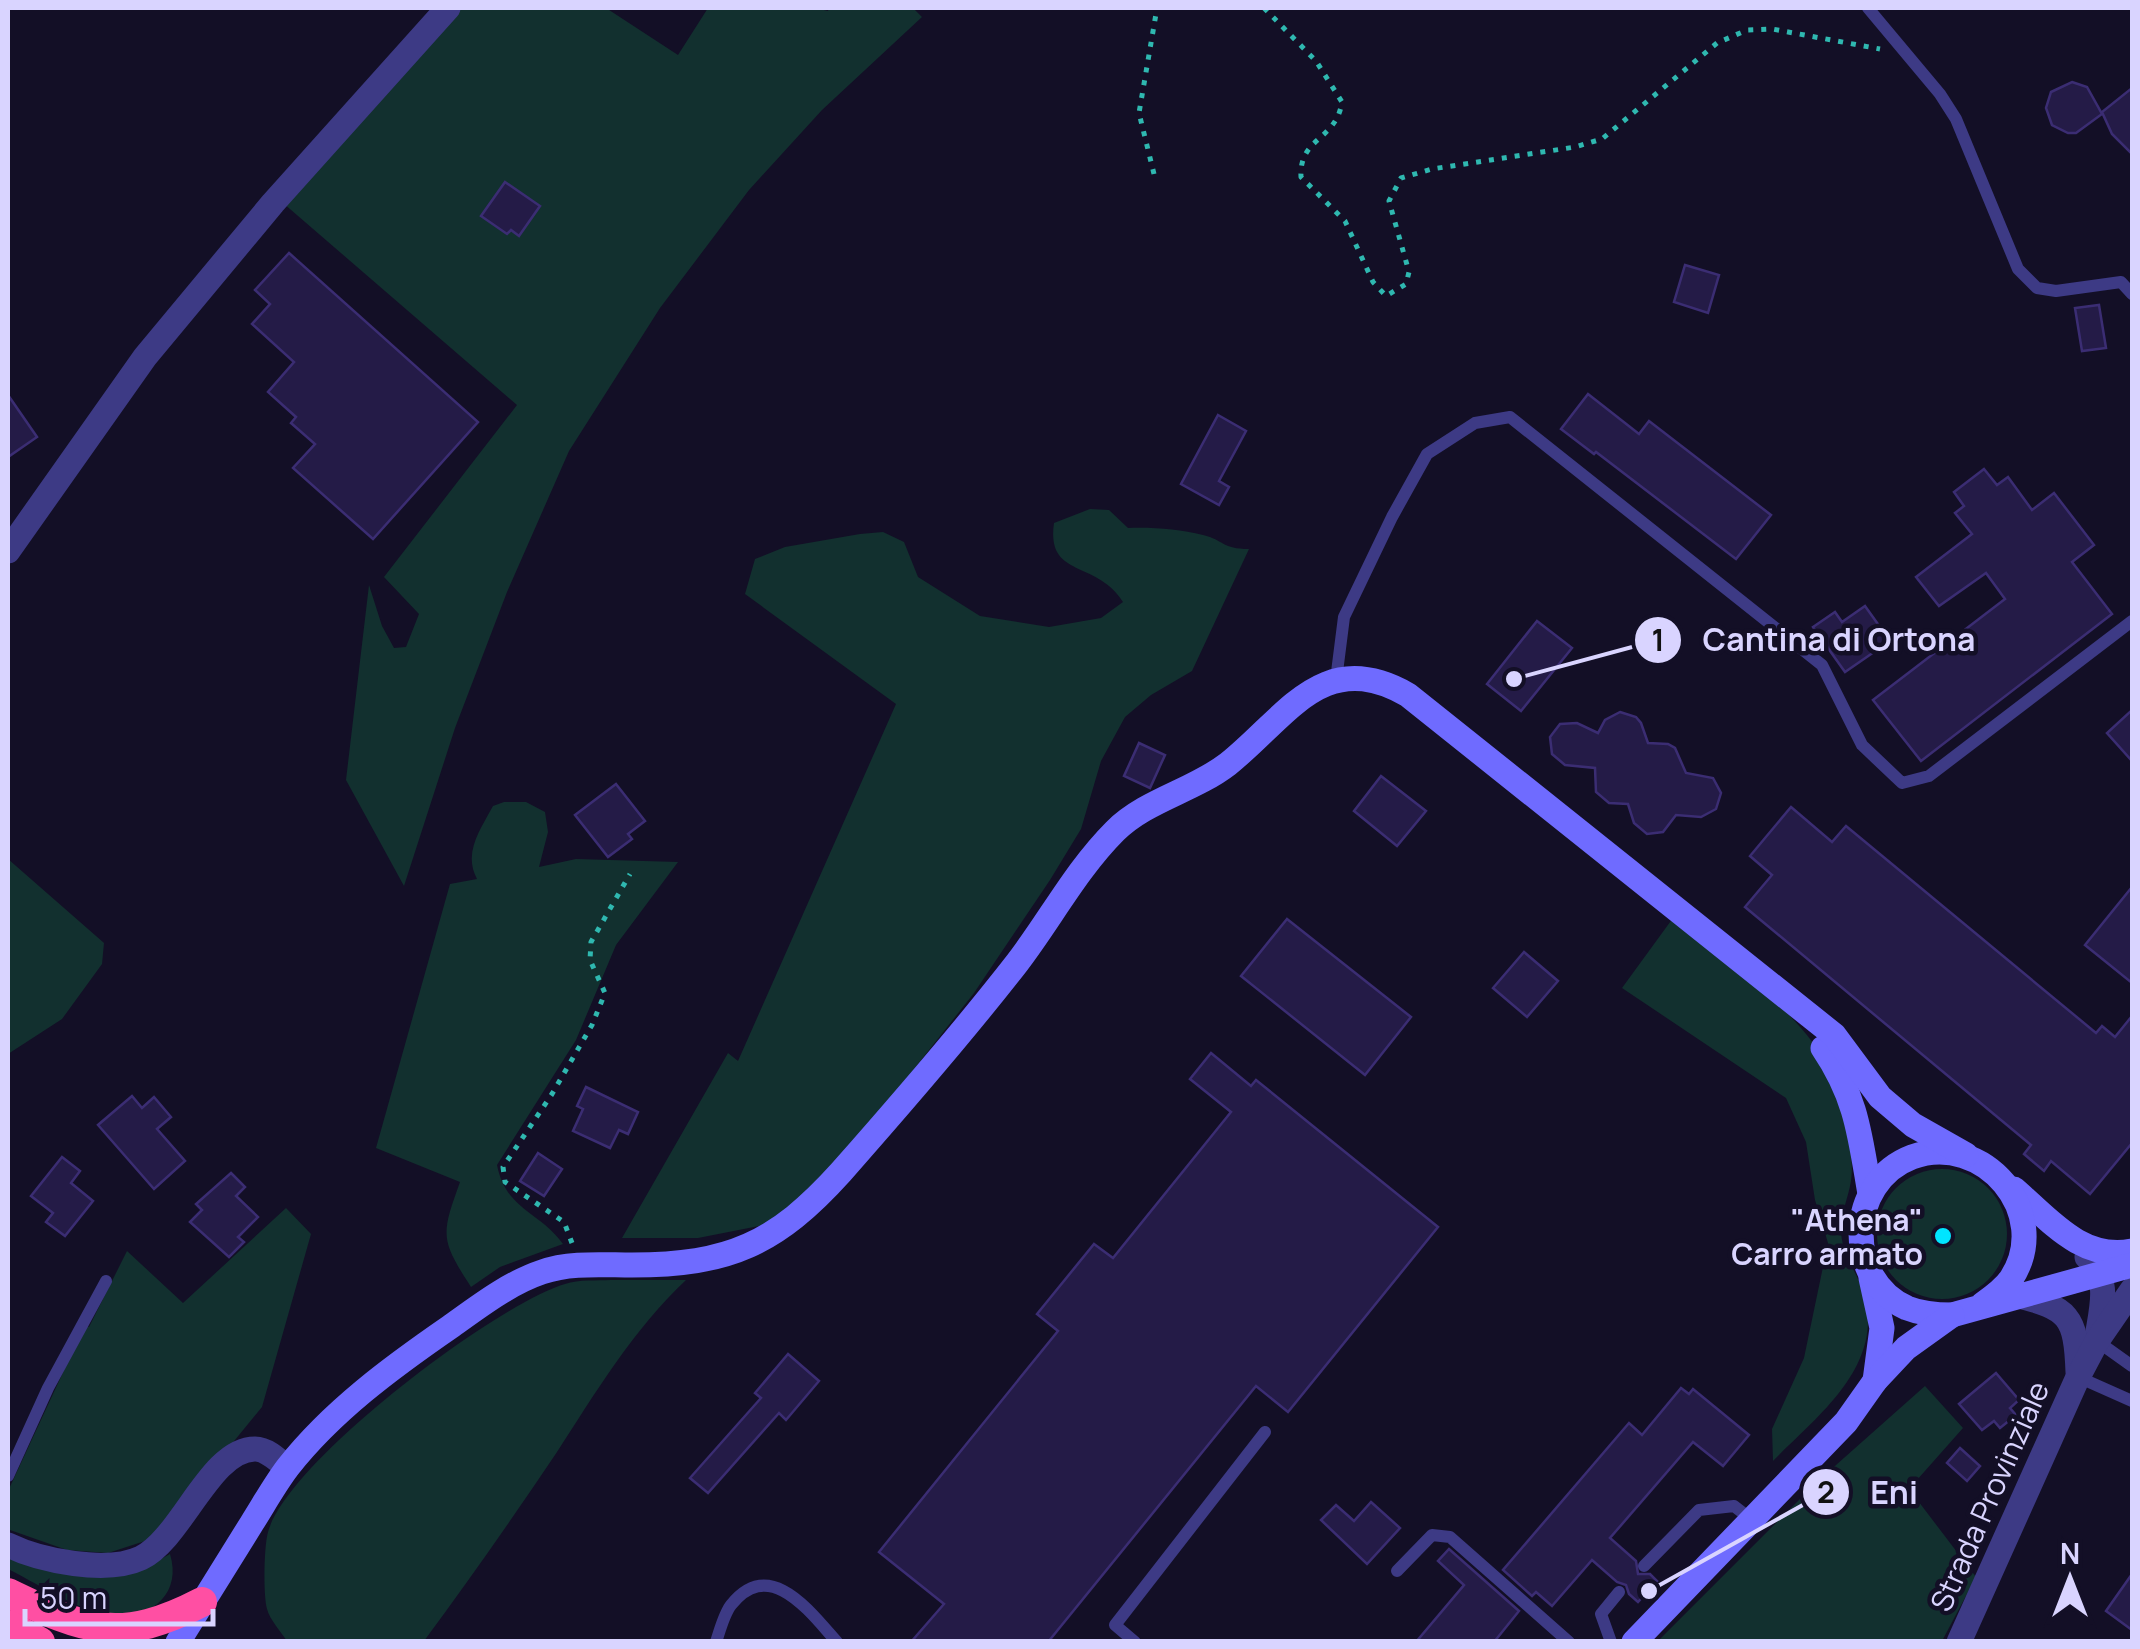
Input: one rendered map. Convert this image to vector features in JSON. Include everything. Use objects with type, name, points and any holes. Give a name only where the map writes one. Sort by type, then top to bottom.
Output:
[{"type":"highway","points":[[8,1593],[74,1631],[136,1628],[172,1618],[202,1602]]},
{"type":"main road","points":[[178,1642],[287,1468],[334,1417],[411,1354],[492,1298],[542,1272],[580,1265],[698,1261],[745,1249],[778,1231],[839,1174],[1017,963],[1112,834],[1134,814],[1218,772],[1256,742],[1296,700],[1336,680],[1376,680],[1408,695],[1834,1035],[1880,1097],[1912,1125],[1985,1164],[2070,1239],[2107,1252],[2132,1252]]},
{"type":"main road","points":[[1792,1002],[1847,1086],[1862,1134],[1870,1194]]},
{"type":"main road","points":[[1875,1381],[1882,1328],[1861,1248],[1861,1220],[1870,1194],[1887,1172],[1911,1158],[1938,1152],[1966,1156]]},
{"type":"main road","points":[[1983,1304],[2011,1279],[2023,1245],[2020,1208],[2001,1177]]},
{"type":"main road","points":[[1634,1642],[1846,1422],[1875,1381],[1906,1348],[1952,1315],[2132,1265]]},
{"type":"main road","points":[[1870,1274],[1885,1293],[1905,1307],[1928,1314],[1952,1315]]},
{"type":"street","points":[[8,551],[145,357],[273,203],[448,8]]},
{"type":"street","points":[[2070,1239],[2101,1275],[2104,1296],[2097,1341]]},
{"type":"street","points":[[2097,1341],[2132,1290]]},
{"type":"street","points":[[2015,1295],[2052,1304],[2069,1317],[2077,1345],[2078,1377]]},
{"type":"street","name":"Strada Provinziale","points":[[1959,1642],[2097,1341]]},
{"type":"street","points":[[8,1545],[95,1567],[140,1559],[164,1542],[210,1480],[234,1455],[253,1448],[266,1451],[287,1468]]},
{"type":"lane","points":[[1868,8],[1956,119],[2018,269],[2037,288],[2056,291],[2120,282],[2132,294]]},
{"type":"lane","points":[[1336,680],[1344,617],[1392,517],[1428,454],[1475,422],[1510,417],[1822,665],[1862,745],[1902,782],[1929,776],[2132,621]]},
{"type":"lane","points":[[8,1476],[48,1388],[106,1281]]},
{"type":"lane","points":[[2097,1341],[2132,1366]]},
{"type":"lane","points":[[2078,1377],[2132,1401]]},
{"type":"lane","points":[[1135,1642],[1115,1625],[1265,1432]]},
{"type":"lane","points":[[1644,1566],[1699,1510],[1734,1506],[1752,1520]]},
{"type":"lane","points":[[1397,1571],[1432,1536],[1450,1537],[1570,1642]]},
{"type":"lane","points":[[716,1642],[729,1606],[751,1588],[774,1585],[800,1600],[837,1642]]},
{"type":"lane","points":[[1611,1642],[1601,1614],[1619,1592]]},
{"type":"path","points":[[1154,174],[1139,113],[1157,8]]},
{"type":"path","points":[[1264,8],[1316,62],[1342,102],[1339,120],[1300,162],[1301,177],[1345,221],[1374,282],[1386,296],[1406,284],[1409,272],[1389,201],[1401,178],[1602,139],[1706,51],[1747,30],[1772,29],[1903,52]]},
{"type":"path","points":[[580,1265],[564,1222],[506,1182],[503,1167],[592,1025],[604,994],[590,960],[590,942],[630,874]]},
{"type":"green space","points":[[452,8],[606,8],[678,55],[708,8],[913,8],[922,17],[822,110],[749,190],[660,308],[569,451],[507,592],[455,728],[404,886],[346,780],[369,585],[382,626],[394,648],[406,647],[419,614],[384,577],[517,405],[283,203]]},
{"type":"green space","points":[[1090,509],[1109,510],[1128,528],[1185,531],[1233,548],[1249,549],[1192,671],[1151,695],[1125,717],[1101,761],[1081,829],[1050,880],[974,993],[828,1178],[764,1225],[698,1238],[622,1238],[728,1053],[738,1061],[896,704],[745,594],[755,559],[785,547],[883,532],[904,542],[918,577],[980,616],[1049,627],[1101,618],[1123,602],[1100,579],[1065,561],[1058,553],[1054,523]]},
{"type":"green space","points":[[526,802],[545,812],[548,832],[539,867],[576,859],[678,862],[616,945],[576,1040],[497,1165],[508,1192],[563,1244],[500,1267],[471,1287],[454,1258],[447,1236],[449,1214],[460,1182],[376,1148],[450,884],[477,879],[472,860],[475,842],[493,806]]},
{"type":"green space","points":[[8,859],[104,943],[102,964],[62,1019],[8,1054]]},
{"type":"green space","points":[[1673,918],[1758,986],[1809,1038],[1829,1068],[1843,1100],[1850,1136],[1852,1176],[1841,1233],[1865,1297],[1868,1323],[1864,1346],[1842,1389],[1773,1461],[1772,1429],[1804,1358],[1828,1243],[1815,1200],[1806,1142],[1786,1098],[1622,988]]},
{"type":"green space","points":[[1942,1169],[1967,1174],[1988,1188],[2002,1209],[2007,1234],[2002,1259],[1988,1280],[1967,1294],[1942,1299],[1917,1294],[1896,1280],[1882,1259],[1877,1234],[1882,1209],[1896,1188],[1917,1174]]},
{"type":"green space","points":[[286,1208],[311,1234],[262,1407],[167,1523],[145,1541],[108,1553],[67,1550],[10,1530],[8,1491],[85,1325],[89,1327],[127,1251],[183,1303]]},
{"type":"green space","points":[[686,1280],[616,1362],[525,1500],[424,1641],[287,1641],[267,1609],[268,1532],[284,1502],[313,1466],[352,1428],[446,1353],[533,1298],[582,1281]]},
{"type":"green space","points":[[1925,1386],[1963,1428],[1909,1489],[1976,1577],[1942,1641],[1657,1642],[1818,1481]]},
{"type":"green space","points":[[8,1554],[159,1560],[170,1554],[173,1570],[171,1584],[156,1605],[144,1612],[115,1616],[88,1610],[8,1569]]},
{"type":"building","points":[[2072,82],[2087,87],[2102,114],[2076,133],[2068,133],[2052,125],[2046,108],[2051,92]]},
{"type":"building","points":[[2132,88],[2132,154],[2112,134],[2102,112]]},
{"type":"building","points":[[505,182],[540,206],[519,236],[511,230],[507,234],[481,216]]},
{"type":"building","points":[[289,253],[478,422],[373,539],[293,468],[315,444],[291,423],[296,417],[268,392],[294,362],[252,324],[270,304],[255,290]]},
{"type":"building","points":[[1685,265],[1719,275],[1708,313],[1674,302]]},
{"type":"building","points":[[2099,305],[2106,348],[2082,351],[2075,308]]},
{"type":"building","points":[[1588,394],[1639,434],[1649,421],[1771,515],[1736,559],[1561,429]]},
{"type":"building","points":[[8,395],[37,437],[8,457]]},
{"type":"building","points":[[1218,415],[1246,431],[1219,481],[1229,487],[1219,505],[1181,484]]},
{"type":"building","points":[[1984,469],[1997,485],[2008,477],[2032,510],[2054,493],[2094,545],[2072,562],[2112,614],[1921,761],[1873,700],[2005,599],[1986,573],[1939,606],[1916,577],[1972,534],[1955,513],[1964,506],[1954,492]]},
{"type":"building","points":[[1865,606],[1890,641],[1845,672],[1813,627],[1835,612],[1842,622]]},
{"type":"building","points":[[1537,621],[1572,648],[1521,711],[1487,684]]},
{"type":"building","points":[[2132,710],[2132,761],[2107,733]]},
{"type":"building","points":[[1620,712],[1636,717],[1648,743],[1675,748],[1686,773],[1713,778],[1721,793],[1716,809],[1701,817],[1676,815],[1663,832],[1647,834],[1634,823],[1628,804],[1609,803],[1596,792],[1595,768],[1565,765],[1552,754],[1550,737],[1560,724],[1577,723],[1598,733],[1605,720]]},
{"type":"building","points":[[1139,743],[1165,755],[1150,788],[1124,776]]},
{"type":"building","points":[[1381,776],[1426,811],[1397,846],[1354,811]]},
{"type":"building","points":[[616,784],[645,821],[628,834],[632,839],[608,857],[575,815]]},
{"type":"building","points":[[1791,807],[1832,842],[1846,826],[2096,1033],[2102,1026],[2115,1037],[2132,1016],[2132,1143],[2090,1194],[2051,1161],[2044,1171],[2024,1154],[2031,1145],[1745,907],[1772,875],[1750,856]]},
{"type":"building","points":[[2132,887],[2132,983],[2085,945]]},
{"type":"building","points":[[1287,919],[1411,1017],[1365,1075],[1241,976]]},
{"type":"building","points":[[1524,952],[1558,981],[1527,1017],[1493,988]]},
{"type":"building","points":[[1211,1053],[1251,1086],[1256,1080],[1438,1227],[1288,1412],[1256,1386],[1048,1642],[911,1642],[944,1604],[879,1552],[1058,1331],[1037,1314],[1094,1244],[1113,1258],[1231,1112],[1190,1079]]},
{"type":"building","points":[[586,1087],[638,1112],[628,1134],[619,1130],[610,1148],[573,1131],[583,1109],[577,1106]]},
{"type":"building","points":[[132,1096],[142,1108],[154,1097],[171,1117],[157,1129],[185,1161],[154,1189],[98,1125]]},
{"type":"building","points":[[538,1153],[562,1169],[544,1196],[520,1181]]},
{"type":"building","points":[[62,1157],[80,1171],[71,1183],[93,1201],[65,1236],[46,1222],[53,1213],[31,1196]]},
{"type":"building","points":[[231,1173],[245,1187],[236,1196],[258,1217],[238,1237],[244,1242],[229,1257],[190,1222],[202,1210],[196,1204]]},
{"type":"building","points":[[788,1354],[819,1381],[786,1420],[779,1413],[708,1493],[690,1478],[761,1398],[755,1393]]},
{"type":"building","points":[[1996,1373],[2019,1400],[2010,1408],[2016,1415],[2000,1428],[1994,1421],[1982,1430],[1959,1404]]},
{"type":"building","points":[[1681,1388],[1689,1394],[1693,1389],[1749,1435],[1723,1466],[1693,1442],[1610,1538],[1636,1561],[1638,1574],[1650,1574],[1657,1581],[1638,1602],[1626,1585],[1592,1560],[1552,1606],[1536,1592],[1532,1596],[1503,1570],[1629,1423],[1642,1435]]},
{"type":"building","points":[[1960,1448],[1980,1466],[1967,1481],[1947,1463]]},
{"type":"building","points":[[1371,1502],[1400,1528],[1367,1564],[1321,1520],[1336,1505],[1354,1521]]},
{"type":"building","points":[[1449,1549],[1519,1611],[1494,1642],[1416,1642],[1464,1585],[1438,1561]]},
{"type":"building","points":[[2132,1574],[2132,1630],[2106,1611]]},
{"type":"place","name":"Cantina di Ortona","points":[[1514,679]]},
{"type":"place","name":"\"Athena\" Carro armato","points":[[1943,1236]]},
{"type":"place","name":"Eni","points":[[1649,1591]]}]
